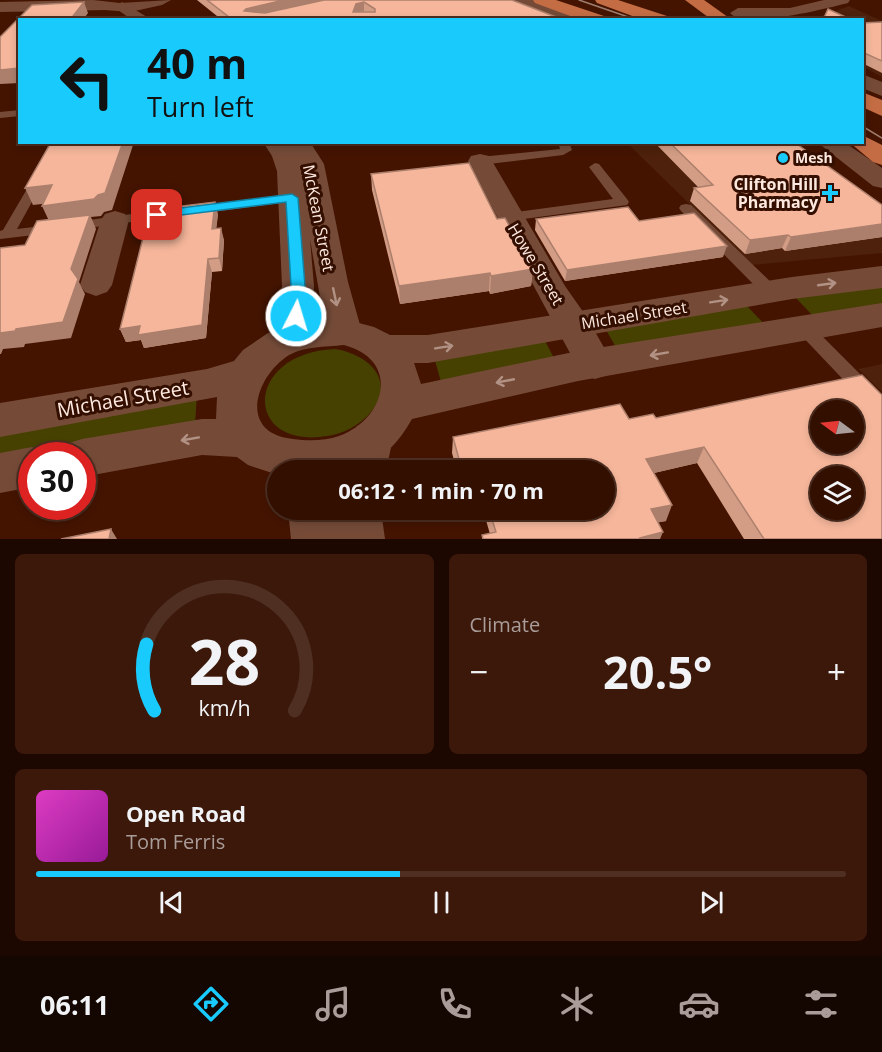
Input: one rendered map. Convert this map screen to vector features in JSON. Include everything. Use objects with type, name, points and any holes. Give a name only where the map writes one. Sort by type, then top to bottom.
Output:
[{"type":"main road","points":[[541,0],[586,18]]},
{"type":"main road","points":[[603,0],[655,18]]},
{"type":"main road","points":[[693,0],[738,17]]},
{"type":"main road","points":[[625,8],[651,9],[668,3]]},
{"type":"main road","points":[[864,99],[882,109]]},
{"type":"main road","points":[[862,144],[878,168]]},
{"type":"street","points":[[36,9],[82,0]]},
{"type":"street","points":[[522,0],[585,18]]},
{"type":"street","points":[[716,0],[738,17],[783,16],[843,0]]},
{"type":"street","points":[[0,7],[36,9],[102,2],[122,7],[141,18]]},
{"type":"street","points":[[122,7],[159,2],[155,14],[158,18]]},
{"type":"street","points":[[864,81],[882,90]]},
{"type":"street","points":[[832,144],[878,168]]},
{"type":"street","name":"McKean Street","points":[[290,148],[290,171],[304,197],[312,264],[344,332]]},
{"type":"street","name":"Howe Street","points":[[480,161],[509,217],[595,364]]},
{"type":"street","points":[[96,285],[115,220]]},
{"type":"street","name":"McKean Street","points":[[283,342],[296,316],[298,286],[312,264]]},
{"type":"street","name":"Michael Street","points":[[386,349],[428,349],[772,292],[882,277]]},
{"type":"street","points":[[772,292],[805,329]]},
{"type":"street","points":[[96,456],[202,437],[274,456],[313,460],[345,454],[378,439],[442,394],[595,364],[882,315]]},
{"type":"street","points":[[274,456],[238,423],[235,407],[237,390],[245,373],[258,358],[292,338],[344,332],[371,339],[386,349],[398,365],[402,385],[378,439]]},
{"type":"street","name":"Michael Street","points":[[0,420],[207,385],[245,373]]},
{"type":"street","points":[[0,473],[18,470]]},
{"type":"street","points":[[312,520],[315,539]]},
{"type":"street","points":[[359,520],[361,539]]},
{"type":"lane","points":[[0,115],[18,113]]},
{"type":"lane","points":[[480,161],[563,152],[566,150],[564,144]]},
{"type":"lane","points":[[509,217],[622,202],[595,167]]},
{"type":"lane","points":[[4,235],[44,169]]},
{"type":"lane","points":[[4,235],[304,197]]},
{"type":"lane","points":[[686,208],[772,292]]},
{"type":"lane","points":[[805,329],[882,408]]},
{"type":"shaded area","points":[[849,6],[882,21],[882,77],[864,68],[864,18],[816,18]]},
{"type":"shaded area","points":[[628,144],[790,144],[882,205],[882,253],[752,265]]},
{"type":"shaded area","points":[[882,287],[882,307],[815,318],[796,298]]},
{"type":"shaded area","points":[[746,305],[767,327],[618,351],[605,328]]},
{"type":"shaded area","points":[[543,337],[555,360],[441,382],[434,357]]},
{"type":"shaded area","points":[[335,349],[358,356],[375,370],[381,389],[371,412],[356,425],[333,435],[299,436],[280,429],[268,416],[265,399],[270,382],[283,366],[305,354]]},
{"type":"shaded area","points":[[882,364],[882,392],[858,369]]},
{"type":"shaded area","points":[[197,393],[195,425],[95,442],[18,442],[18,455],[0,458],[0,426]]},
{"type":"building","points":[[207,0],[284,0],[244,11],[265,13],[324,0],[512,0],[559,18],[230,18]],"holes":[[[364,2],[375,9],[375,12],[353,12],[356,4]]]},
{"type":"building","points":[[84,2],[72,18],[19,18],[32,5]]},
{"type":"building","points":[[828,9],[848,18],[824,18]]},
{"type":"building","points":[[18,19],[18,68],[0,70],[0,37]]},
{"type":"building","points":[[882,22],[882,61],[864,53],[864,23]]},
{"type":"building","points":[[50,144],[122,144],[105,193],[94,199],[42,206],[52,185],[25,188]]},
{"type":"building","points":[[671,144],[797,144],[882,205],[882,224],[791,237],[788,235],[750,240],[694,188],[713,185]]},
{"type":"building","points":[[469,163],[497,219],[505,218],[533,269],[399,286],[371,174]]},
{"type":"building","points":[[215,202],[212,229],[221,228],[219,258],[208,259],[202,325],[138,335],[140,326],[120,329],[150,210]]},
{"type":"building","points":[[628,207],[639,221],[694,213],[727,246],[567,270],[536,219]]},
{"type":"building","points":[[90,215],[71,269],[78,279],[63,322],[0,333],[0,248],[25,245],[37,221]]},
{"type":"building","points":[[862,375],[882,395],[882,539],[764,539],[704,447],[646,459],[672,505],[651,509],[663,532],[641,539],[483,539],[482,535],[496,532],[492,520],[615,520],[615,460],[459,460],[453,437],[620,404],[629,419],[653,414],[656,418]]},
{"type":"building","points":[[111,529],[109,539],[61,539]]},
{"type":"tram line","points":[[579,0],[631,18]]},
{"type":"tram line","points":[[864,127],[882,138]]},
{"type":"place","name":"Mesh","points":[[783,158]]},
{"type":"place","name":"Clifton Hill Pharmacy","points":[[830,193]]},
{"type":"route","points":[[157,215],[292,198],[298,286],[296,316]]}]
